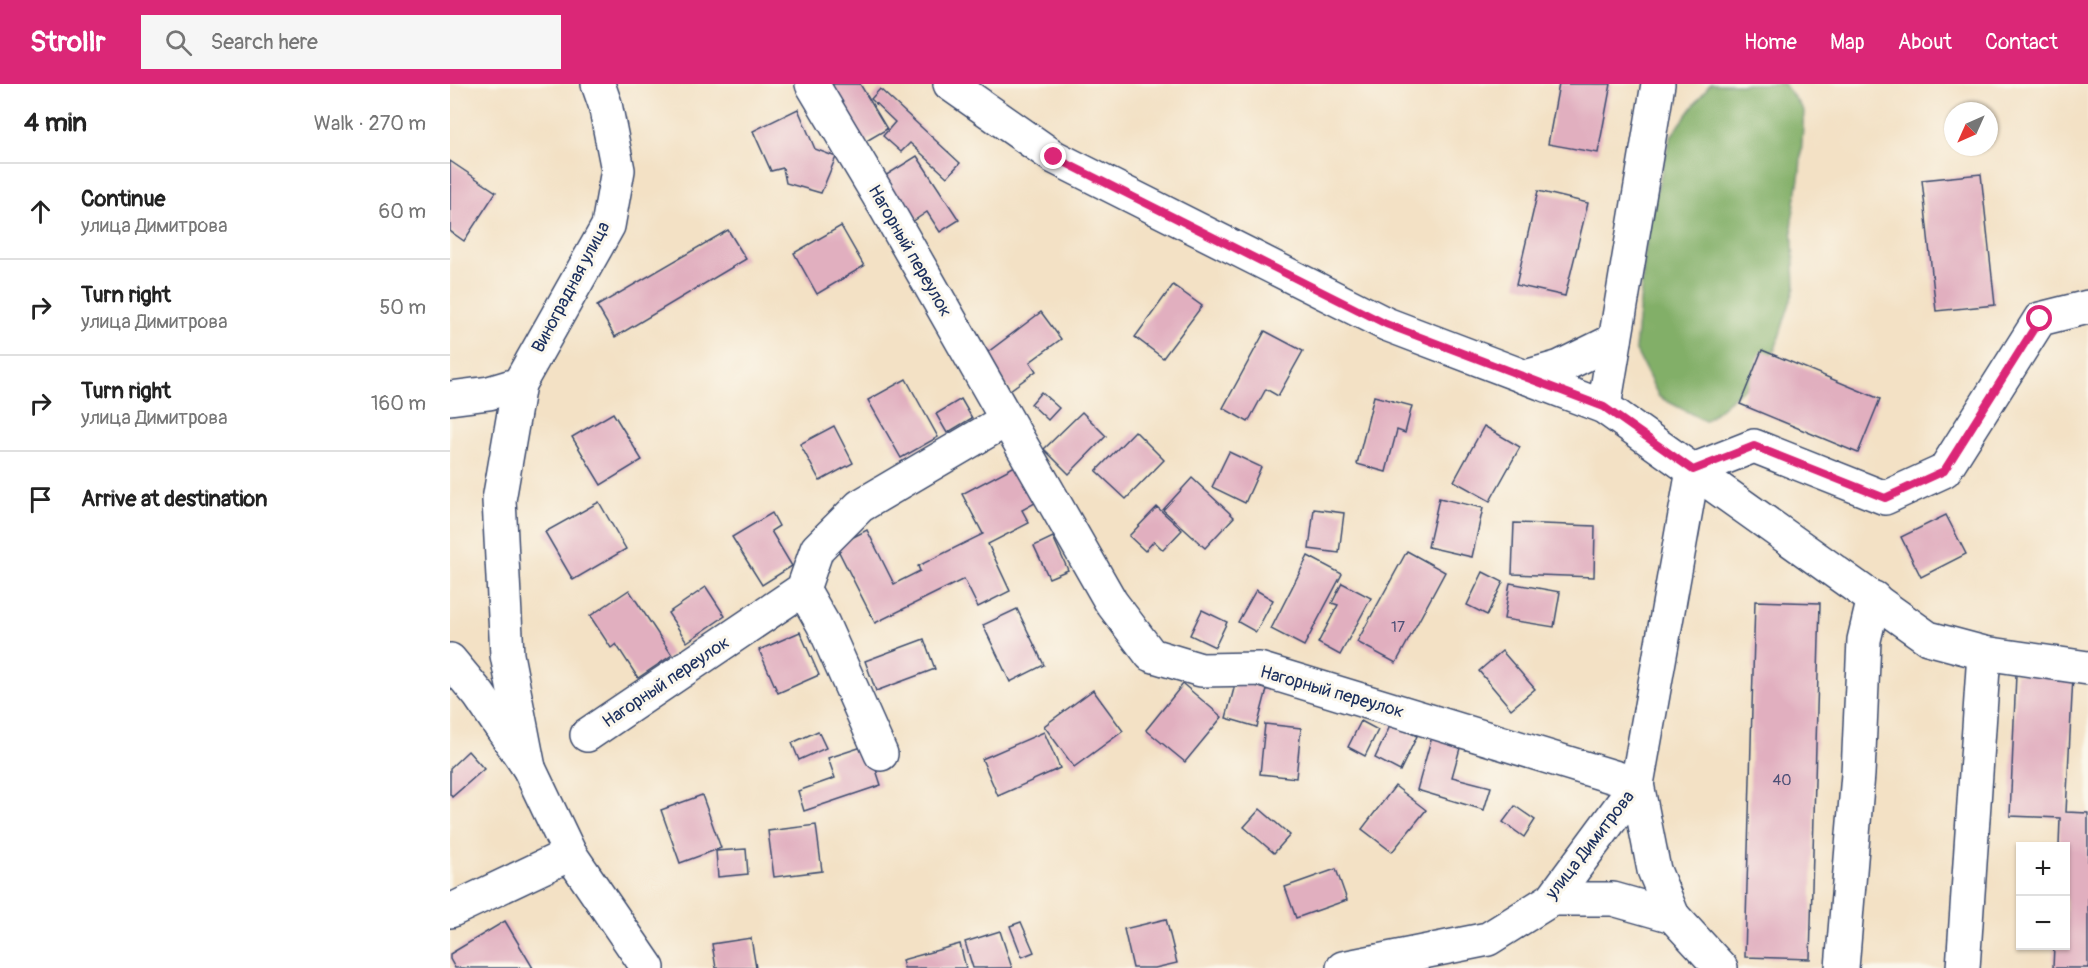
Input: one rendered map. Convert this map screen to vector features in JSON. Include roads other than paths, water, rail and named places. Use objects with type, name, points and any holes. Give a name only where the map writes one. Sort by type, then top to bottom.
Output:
[{"type":"street","name":"Виноградная улица","points":[[529,768],[507,655],[499,500],[519,384],[608,226],[618,170],[605,104],[598,84]]},
{"type":"street","name":"Нагорный переулок","points":[[812,84],[886,208],[1112,602],[1151,655],[1201,670],[1259,669],[1637,784]]},
{"type":"street","points":[[950,84],[1054,157],[1386,324],[1604,407],[1928,638],[1984,653],[2088,668]]},
{"type":"street","points":[[1604,407],[1658,84]]},
{"type":"street","points":[[1693,470],[1754,446],[1885,498],[1944,471],[2040,319],[2088,307]]},
{"type":"street","points":[[1525,377],[1560,367],[1615,340]]},
{"type":"street","points":[[450,398],[489,393],[519,384]]},
{"type":"street","points":[[881,754],[823,624],[803,589],[817,549],[860,506],[1006,420]]},
{"type":"street","name":"улица Димитрова","points":[[1343,968],[1488,939],[1552,899],[1637,784],[1693,470]]},
{"type":"street","name":"Нагорный переулок","points":[[587,735],[803,589]]},
{"type":"street","points":[[1842,968],[1858,774],[1864,640],[1874,598]]},
{"type":"street","points":[[1963,968],[1984,653]]},
{"type":"street","points":[[450,660],[479,695],[529,768],[570,854],[648,968]]},
{"type":"street","points":[[1637,784],[1654,870],[1673,916],[1721,968]]},
{"type":"street","points":[[450,911],[570,854]]},
{"type":"street","points":[[1552,899],[1613,899],[1673,916]]}]
